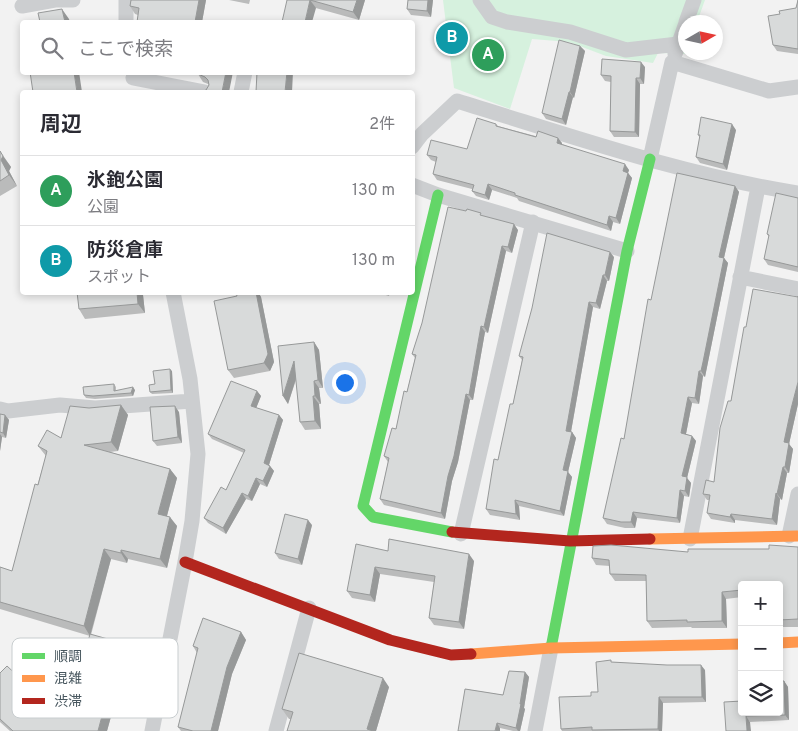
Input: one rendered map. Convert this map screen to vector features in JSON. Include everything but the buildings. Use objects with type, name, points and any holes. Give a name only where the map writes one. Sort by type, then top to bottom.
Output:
[{"type":"street","points":[[22,6],[55,0],[73,0]]},
{"type":"street","points":[[126,0],[128,20]]},
{"type":"street","points":[[480,0],[492,17],[507,22],[570,32],[626,50],[678,44],[672,62],[627,251],[535,731]]},
{"type":"street","points":[[689,15],[694,0]]},
{"type":"street","points":[[672,62],[769,91],[798,87]]},
{"type":"street","points":[[241,90],[244,75]]},
{"type":"street","points":[[134,81],[192,90]]},
{"type":"street","points":[[415,143],[457,101],[650,159],[758,187],[798,193]]},
{"type":"street","points":[[415,186],[438,195],[627,251]]},
{"type":"street","points":[[690,539],[758,187]]},
{"type":"street","points":[[415,290],[438,195]]},
{"type":"street","points":[[461,534],[533,222]]},
{"type":"street","points":[[740,277],[798,289]]},
{"type":"street","points":[[170,638],[192,521],[198,454],[190,379],[173,295]]},
{"type":"street","points":[[414,295],[363,506],[373,517],[461,534],[570,541],[794,536],[798,494]]},
{"type":"street","points":[[0,409],[8,411],[60,405],[95,408],[192,401]]},
{"type":"street","points":[[185,562],[390,640],[452,655],[551,648],[738,644]]},
{"type":"street","points":[[276,731],[309,608]]},
{"type":"street","points":[[783,643],[798,642]]},
{"type":"street","points":[[152,731],[155,718]]},
{"type":"green space","points":[[443,0],[705,0],[700,15],[678,15],[678,54],[658,53],[653,63],[606,56],[569,42],[532,39],[510,109],[454,88]]},
{"type":"traffic: fast","points":[[551,648],[627,251],[650,159]]},
{"type":"traffic: fast","points":[[415,290],[438,195]]},
{"type":"traffic: fast","points":[[414,295],[363,506],[373,517],[452,532]]},
{"type":"traffic: slow","points":[[650,539],[798,536]]},
{"type":"traffic: slow","points":[[783,643],[798,642]]},
{"type":"traffic: slow","points":[[471,654],[551,648],[738,644]]},
{"type":"traffic: jam","points":[[452,532],[570,541],[650,539]]},
{"type":"traffic: jam","points":[[185,562],[390,640],[451,655],[471,654]]},
{"type":"place","name":"防災倉庫","points":[[452,38]]},
{"type":"place","name":"氷鉋公園","points":[[488,55]]}]
